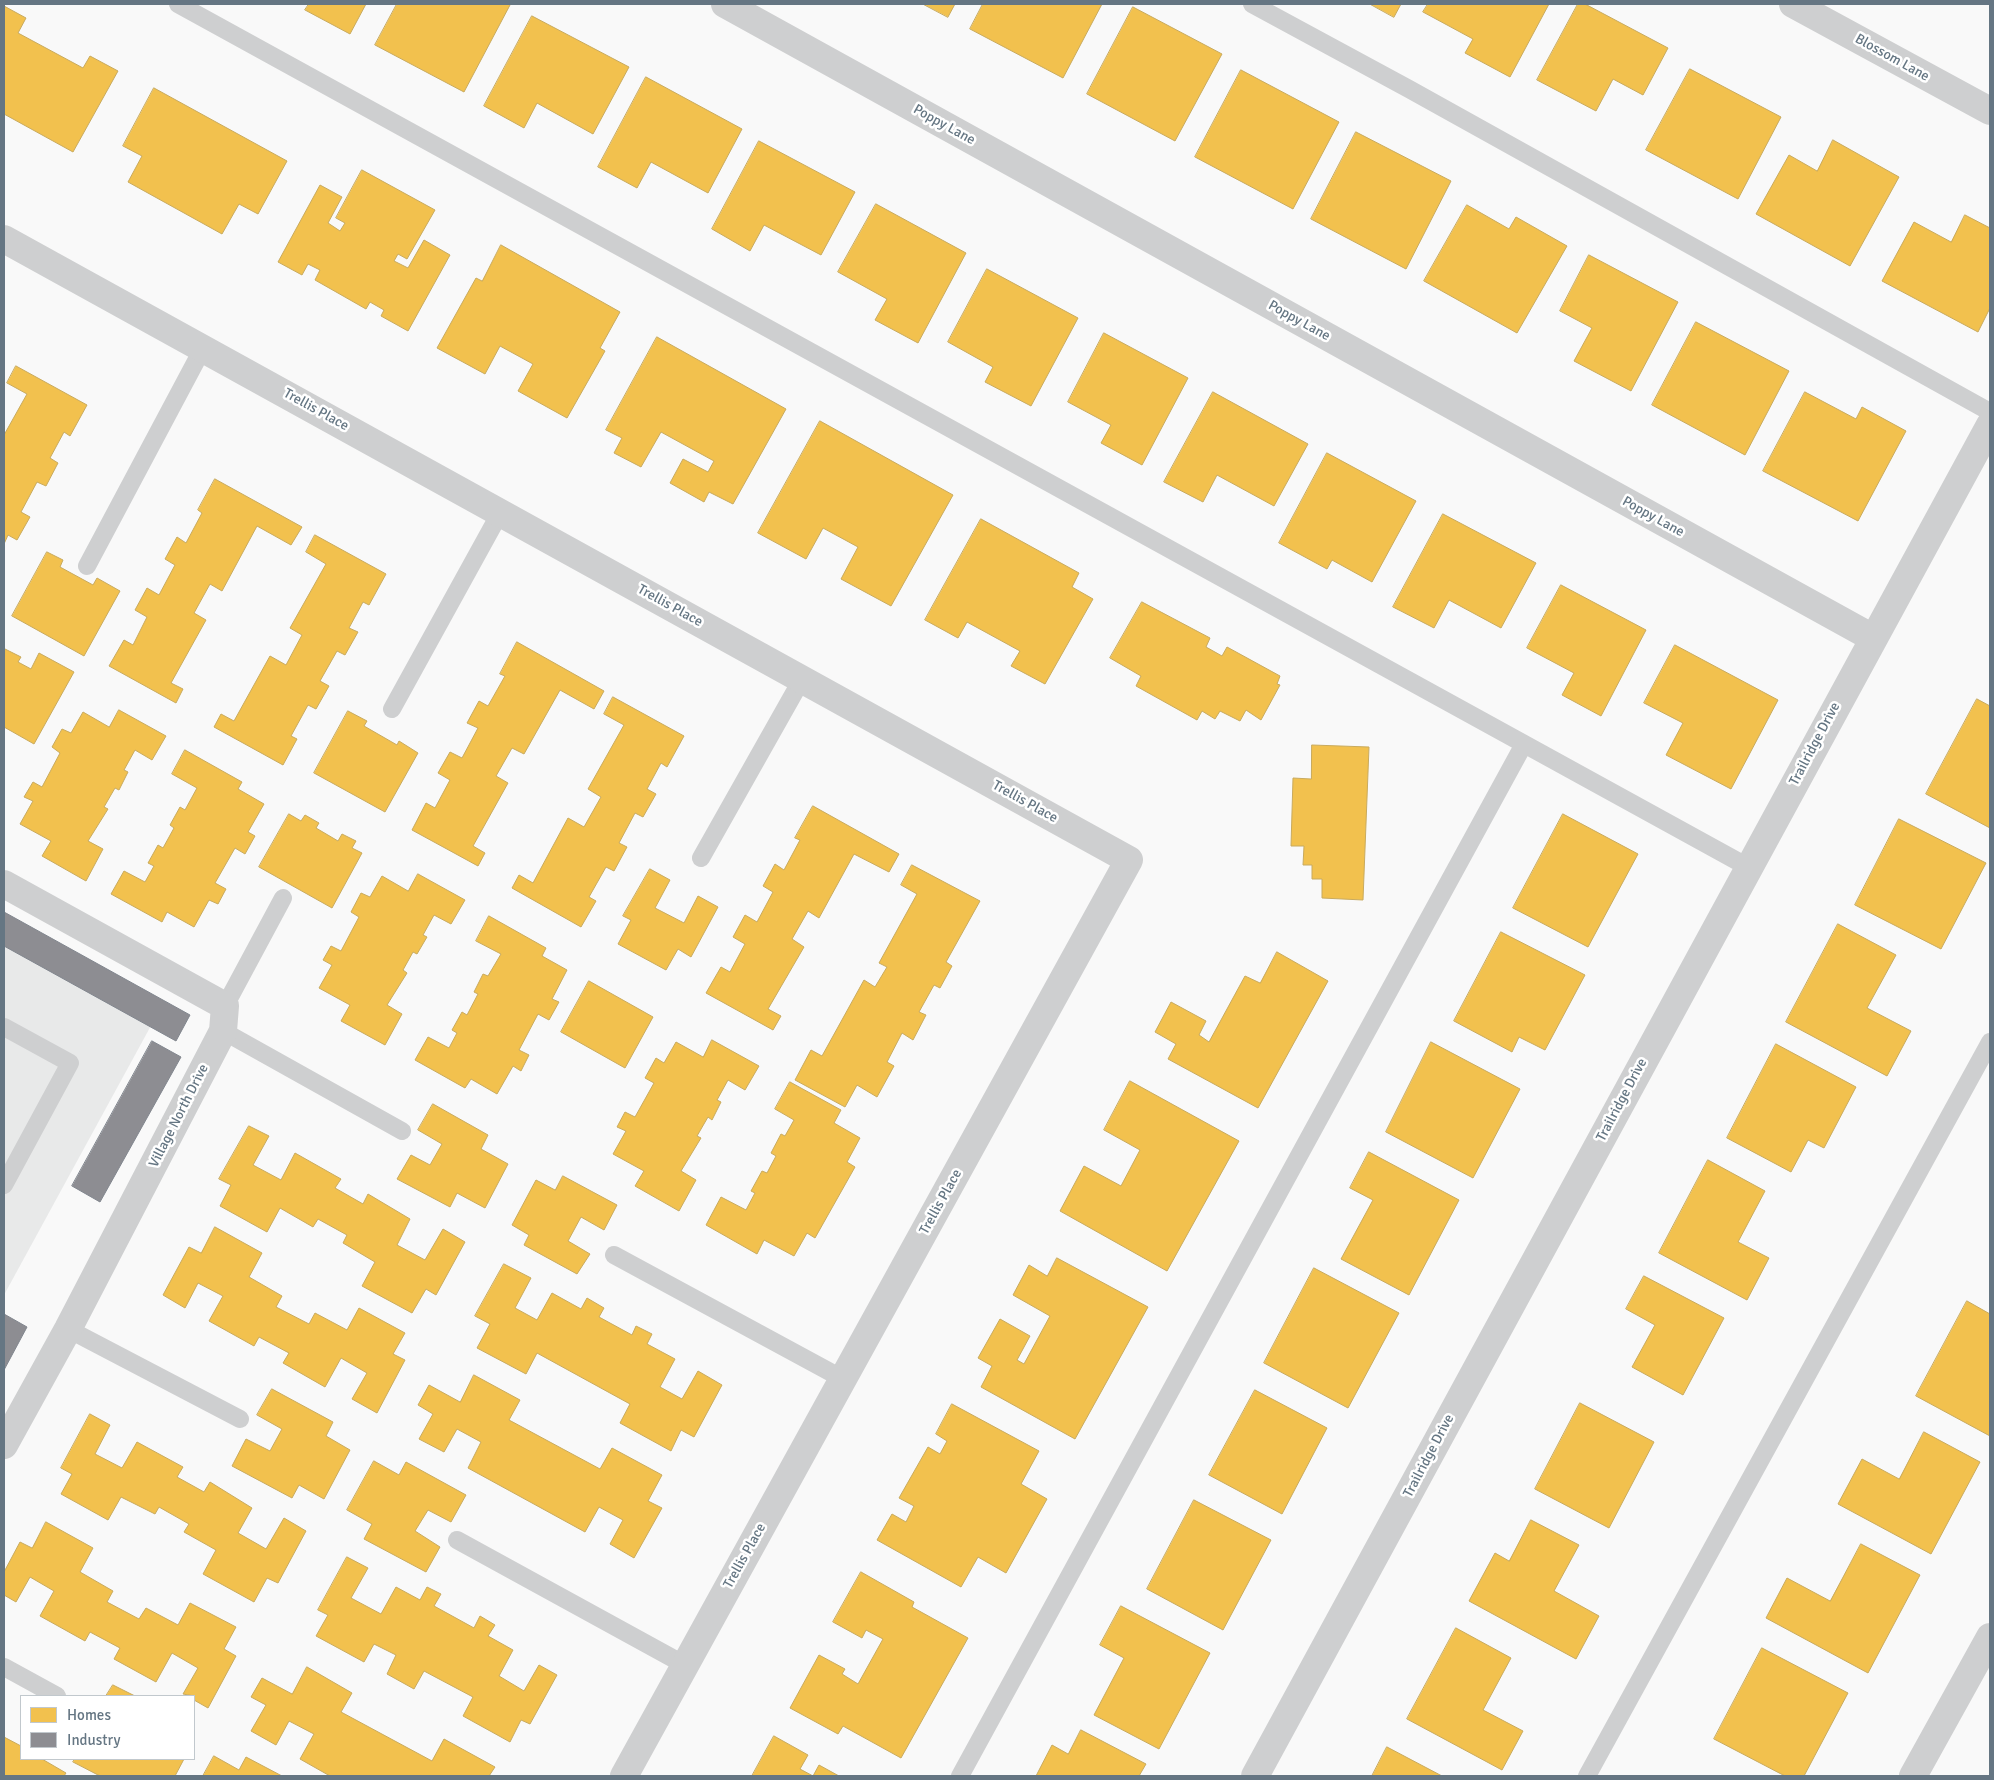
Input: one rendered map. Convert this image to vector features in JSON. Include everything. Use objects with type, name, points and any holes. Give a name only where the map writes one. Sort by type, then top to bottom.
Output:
[{"type":"street","name":"Poppy Lane","points":[[725,4],[1873,638]]},
{"type":"street","name":"Blossom Lane","points":[[1793,4],[1990,111]]},
{"type":"street","name":"Trellis Place","points":[[4,239],[1130,860],[624,1776]]},
{"type":"street","name":"Trailridge Drive","points":[[1255,1776],[1990,425]]},
{"type":"street","points":[[4,884],[224,1019]]},
{"type":"street","name":"Village North Drive","points":[[4,1445],[68,1329],[224,1019]]},
{"type":"street","points":[[1913,1776],[1990,1637]]},
{"type":"lane","points":[[178,4],[1748,867]]},
{"type":"lane","points":[[1252,4],[1409,88],[1990,412]]},
{"type":"lane","points":[[87,566],[203,348]]},
{"type":"lane","points":[[392,708],[500,512]]},
{"type":"lane","points":[[701,858],[802,679]]},
{"type":"lane","points":[[960,1776],[1524,744]]},
{"type":"lane","points":[[283,898],[224,1019],[402,1131]]},
{"type":"lane","points":[[4,1027],[70,1063],[4,1185]]},
{"type":"lane","points":[[1587,1776],[1990,1042]]},
{"type":"lane","points":[[614,1255],[843,1379]]},
{"type":"lane","points":[[68,1329],[240,1419]]},
{"type":"lane","points":[[457,1540],[685,1665]]},
{"type":"lane","points":[[4,1668],[54,1695]]},
{"type":"shaded area","points":[[4,942],[153,1022],[4,1295]]},
{"type":"building: Homes","points":[[309,4],[366,4],[350,34],[305,10]]},
{"type":"building: Homes","points":[[397,4],[510,5],[464,92],[375,45]]},
{"type":"building: Homes","points":[[923,4],[955,4],[948,17]]},
{"type":"building: Homes","points":[[983,4],[1102,4],[1063,78],[970,29]]},
{"type":"building: Homes","points":[[1370,4],[1401,4],[1394,17]]},
{"type":"building: Homes","points":[[1428,4],[1549,4],[1510,77],[1465,53],[1473,39],[1423,12]]},
{"type":"building: Homes","points":[[1578,4],[1585,4],[1668,48],[1643,95],[1613,79],[1596,111],[1537,80]]},
{"type":"building: Homes","points":[[4,6],[26,18],[18,33],[83,68],[90,56],[118,71],[73,152],[4,114]]},
{"type":"building: Homes","points":[[1133,7],[1222,54],[1175,141],[1087,94]]},
{"type":"building: Homes","points":[[532,16],[629,67],[593,134],[537,103],[524,128],[484,106]]},
{"type":"building: Homes","points":[[1690,69],[1781,117],[1738,199],[1646,150]]},
{"type":"building: Homes","points":[[1241,70],[1339,122],[1293,209],[1195,157]]},
{"type":"building: Homes","points":[[646,77],[742,129],[708,193],[651,162],[637,188],[598,167]]},
{"type":"building: Homes","points":[[154,88],[287,161],[258,214],[239,204],[222,234],[128,182],[142,156],[123,146]]},
{"type":"building: Homes","points":[[1356,132],[1451,181],[1406,269],[1311,219]]},
{"type":"building: Homes","points":[[1833,140],[1899,177],[1850,266],[1756,214],[1789,155],[1817,171]]},
{"type":"building: Homes","points":[[759,141],[855,192],[821,255],[764,225],[750,251],[712,229]]},
{"type":"building: Homes","points":[[362,170],[435,210],[407,259],[398,254],[394,261],[408,268],[424,240],[450,255],[408,331],[381,316],[384,310],[370,302],[366,309],[315,280],[320,270],[308,264],[302,275],[278,262],[320,185],[342,197],[328,223],[340,231],[345,223],[336,218]]},
{"type":"building: Homes","points":[[876,204],[966,253],[918,343],[875,320],[887,299],[838,272]]},
{"type":"building: Homes","points":[[1467,205],[1509,229],[1516,217],[1567,246],[1517,333],[1424,281]]},
{"type":"building: Homes","points":[[1965,215],[1990,228],[1990,308],[1978,332],[1882,281],[1914,222],[1951,242]]},
{"type":"building: Homes","points":[[501,245],[620,312],[600,348],[605,351],[567,418],[518,391],[533,364],[500,346],[485,374],[437,348],[476,278],[482,281]]},
{"type":"building: Homes","points":[[1589,255],[1678,302],[1631,391],[1574,361],[1592,328],[1560,311]]},
{"type":"building: Homes","points":[[987,269],[1078,318],[1031,406],[985,382],[993,367],[948,342]]},
{"type":"building: Homes","points":[[1696,322],[1789,371],[1745,455],[1652,405]]},
{"type":"building: Homes","points":[[1104,333],[1188,378],[1142,465],[1101,443],[1111,425],[1068,402]]},
{"type":"building: Homes","points":[[657,337],[786,409],[733,504],[709,492],[704,502],[670,483],[683,459],[708,472],[714,461],[661,432],[641,467],[614,453],[622,438],[606,430]]},
{"type":"building: Homes","points":[[16,366],[87,405],[70,436],[64,432],[50,458],[58,463],[46,486],[37,482],[21,512],[30,517],[17,540],[8,535],[4,544],[4,435],[27,394],[7,383]]},
{"type":"building: Homes","points":[[1213,392],[1308,444],[1274,506],[1217,475],[1203,502],[1164,482]]},
{"type":"building: Homes","points":[[1805,392],[1856,419],[1862,407],[1906,431],[1858,521],[1763,471]]},
{"type":"building: Homes","points":[[820,421],[953,495],[891,606],[841,579],[858,547],[823,528],[806,559],[758,533]]},
{"type":"building: Homes","points":[[1327,453],[1416,501],[1372,582],[1332,560],[1327,569],[1279,543]]},
{"type":"building: Homes","points":[[215,479],[302,527],[291,545],[257,526],[222,591],[210,584],[194,613],[206,620],[171,683],[183,689],[176,703],[109,666],[124,640],[133,645],[147,617],[135,610],[147,588],[159,595],[175,565],[165,559],[177,537],[186,543],[202,513],[198,510]]},
{"type":"building: Homes","points":[[1443,514],[1536,563],[1501,628],[1449,600],[1434,628],[1393,607]]},
{"type":"building: Homes","points":[[981,519],[1079,573],[1072,587],[1093,599],[1045,684],[1011,666],[1020,651],[967,622],[958,638],[925,620]]},
{"type":"building: Homes","points":[[315,535],[386,574],[369,605],[363,602],[349,628],[358,632],[345,655],[337,651],[320,681],[329,686],[316,709],[308,705],[291,736],[297,739],[283,765],[214,727],[221,714],[234,721],[270,656],[286,665],[302,635],[290,628],[326,564],[306,552]]},
{"type":"building: Homes","points":[[47,552],[63,560],[60,567],[93,585],[97,578],[120,591],[84,656],[12,616]]},
{"type":"building: Homes","points":[[1561,585],[1646,630],[1601,716],[1562,695],[1574,673],[1527,648]]},
{"type":"building: Homes","points":[[1142,602],[1210,638],[1206,647],[1222,656],[1227,647],[1280,676],[1277,684],[1280,685],[1261,720],[1246,710],[1240,721],[1220,711],[1215,719],[1202,711],[1197,720],[1136,686],[1141,676],[1110,658]]},
{"type":"building: Homes","points":[[517,642],[604,691],[594,709],[560,690],[524,754],[512,748],[496,776],[508,783],[473,846],[485,853],[478,866],[412,830],[426,803],[435,808],[450,780],[438,773],[450,752],[462,758],[478,728],[467,723],[479,701],[488,706],[505,676],[500,674]]},
{"type":"building: Homes","points":[[1675,645],[1778,700],[1731,789],[1666,755],[1683,723],[1644,703]]},
{"type":"building: Homes","points":[[5,649],[21,657],[18,662],[31,669],[39,653],[74,672],[34,744],[4,727]]},
{"type":"building: Homes","points":[[613,697],[684,736],[667,767],[661,763],[647,789],[656,794],[643,817],[635,813],[619,843],[627,847],[614,871],[606,867],[589,897],[596,901],[581,927],[512,888],[519,875],[533,883],[568,818],[584,827],[601,797],[588,789],[624,725],[604,714]]},
{"type":"building: Homes","points":[[1977,699],[1990,706],[1990,828],[1926,794]]},
{"type":"building: Homes","points":[[119,710],[166,736],[152,760],[135,750],[124,770],[128,772],[119,790],[115,788],[104,807],[108,809],[88,841],[103,849],[86,881],[42,856],[51,841],[20,824],[33,801],[24,797],[33,782],[42,787],[60,753],[52,747],[62,729],[71,733],[83,712],[109,727]]},
{"type":"building: Homes","points":[[348,711],[367,721],[364,726],[397,745],[399,741],[418,753],[385,812],[314,773]]},
{"type":"building: Homes","points":[[1312,745],[1369,747],[1363,900],[1322,898],[1322,879],[1312,879],[1312,865],[1303,865],[1304,846],[1291,846],[1293,778],[1311,779]]},
{"type":"building: Homes","points":[[185,750],[242,782],[238,789],[264,804],[248,832],[255,836],[245,854],[235,848],[215,883],[226,889],[218,904],[209,900],[194,927],[167,912],[162,922],[111,894],[124,871],[145,882],[154,866],[148,863],[158,845],[163,848],[174,828],[170,825],[180,807],[185,810],[197,788],[172,774]]},
{"type":"building: Homes","points":[[813,806],[899,854],[889,872],[854,854],[819,918],[808,911],[792,939],[804,947],[768,1009],[781,1016],[773,1030],[706,993],[721,967],[730,972],[745,944],[733,937],[745,915],[757,922],[773,892],[763,886],[775,864],[784,870],[800,840],[795,838]]},
{"type":"building: Homes","points":[[289,814],[301,821],[305,815],[319,823],[316,828],[338,841],[342,834],[356,841],[352,848],[362,853],[332,908],[259,867]]},
{"type":"building: Homes","points":[[1563,814],[1638,854],[1588,947],[1513,908]]},
{"type":"building: Homes","points":[[1899,819],[1986,863],[1941,949],[1855,905]]},
{"type":"building: Homes","points":[[912,865],[980,901],[946,962],[952,966],[940,988],[934,985],[919,1012],[926,1015],[913,1040],[902,1033],[887,1062],[894,1066],[877,1097],[857,1085],[845,1107],[795,1080],[811,1050],[822,1056],[864,980],[875,987],[887,967],[879,963],[917,894],[901,885]]},
{"type":"building: Homes","points":[[650,869],[670,880],[655,908],[684,923],[698,896],[718,907],[691,957],[678,949],[666,970],[618,944],[631,920],[623,916]]},
{"type":"building: Homes","points":[[418,874],[465,900],[451,924],[434,915],[423,935],[427,937],[417,954],[413,952],[403,970],[407,973],[387,1005],[402,1014],[385,1045],[341,1021],[350,1005],[319,988],[332,965],[323,960],[331,946],[341,951],[359,917],[351,912],[361,893],[370,897],[382,876],[408,891]]},
{"type":"building: Homes","points":[[489,916],[546,948],[542,956],[567,970],[552,999],[559,1002],[549,1020],[538,1014],[519,1050],[529,1055],[521,1071],[513,1066],[497,1094],[471,1079],[465,1088],[415,1060],[428,1037],[449,1048],[457,1033],[452,1030],[462,1012],[467,1015],[478,994],[474,992],[483,974],[488,976],[501,954],[476,941]]},
{"type":"building: Homes","points":[[1838,924],[1896,955],[1867,1008],[1911,1031],[1887,1076],[1786,1022]]},
{"type":"building: Homes","points":[[1501,932],[1585,975],[1545,1050],[1519,1037],[1512,1052],[1454,1021]]},
{"type":"building: Homes","points":[[1277,952],[1328,981],[1258,1108],[1168,1059],[1176,1044],[1155,1032],[1171,1002],[1206,1021],[1199,1035],[1209,1042],[1245,976],[1260,983]]},
{"type":"building: Homes","points":[[589,981],[653,1017],[625,1068],[561,1032]]},
{"type":"building: Homes","points":[[712,1040],[759,1066],[745,1090],[728,1080],[717,1100],[721,1102],[712,1120],[708,1117],[697,1136],[701,1138],[681,1171],[696,1180],[679,1211],[635,1186],[644,1171],[613,1154],[626,1131],[617,1127],[625,1112],[635,1117],[654,1083],[645,1078],[656,1058],[664,1063],[676,1042],[703,1057]]},
{"type":"building: Homes","points":[[1431,1042],[1520,1089],[1473,1178],[1386,1132]]},
{"type":"building: Homes","points":[[1776,1044],[1856,1087],[1824,1148],[1808,1140],[1791,1172],[1727,1138]]},
{"type":"building: Homes","points":[[1130,1081],[1239,1141],[1167,1271],[1060,1211],[1084,1166],[1121,1186],[1140,1150],[1104,1130]]},
{"type":"building: Homes","points":[[790,1082],[841,1110],[834,1123],[860,1138],[847,1162],[855,1167],[815,1238],[807,1233],[794,1256],[764,1240],[757,1254],[706,1225],[721,1197],[746,1210],[755,1193],[751,1191],[762,1171],[767,1173],[776,1156],[771,1153],[781,1134],[785,1136],[794,1120],[775,1109]]},
{"type":"building: Homes","points":[[433,1104],[488,1135],[481,1149],[508,1164],[485,1208],[457,1193],[450,1207],[397,1179],[411,1155],[430,1165],[442,1144],[418,1130]]},
{"type":"building: Homes","points":[[249,1126],[269,1136],[253,1165],[281,1180],[295,1153],[341,1179],[335,1188],[363,1204],[368,1194],[410,1219],[397,1245],[425,1260],[443,1229],[465,1242],[436,1295],[426,1289],[412,1313],[362,1286],[375,1262],[343,1243],[347,1235],[318,1219],[313,1227],[280,1208],[267,1232],[220,1206],[231,1185],[219,1179]]},
{"type":"building: Homes","points":[[1369,1152],[1459,1200],[1409,1295],[1341,1259],[1373,1200],[1350,1188]]},
{"type":"building: Homes","points":[[1708,1160],[1765,1191],[1738,1242],[1769,1258],[1747,1300],[1659,1253]]},
{"type":"building: Homes","points":[[563,1176],[617,1205],[604,1230],[581,1217],[568,1241],[590,1254],[577,1274],[524,1245],[529,1235],[512,1225],[536,1180],[555,1190]]},
{"type":"building: Homes","points":[[215,1227],[262,1253],[249,1277],[282,1296],[276,1307],[309,1324],[315,1313],[347,1330],[359,1308],[405,1333],[393,1354],[405,1360],[377,1413],[352,1399],[367,1373],[341,1358],[325,1387],[283,1363],[289,1353],[259,1337],[254,1346],[209,1321],[223,1296],[198,1283],[185,1308],[163,1295],[189,1247],[201,1253]]},
{"type":"building: Homes","points":[[1057,1258],[1148,1307],[1075,1439],[981,1387],[992,1366],[978,1358],[1000,1319],[1030,1336],[1017,1360],[1024,1364],[1050,1316],[1013,1295],[1029,1265],[1047,1276]]},
{"type":"building: Homes","points":[[504,1264],[531,1278],[515,1308],[537,1320],[552,1293],[581,1309],[587,1298],[604,1308],[599,1317],[632,1335],[636,1326],[652,1334],[647,1344],[675,1359],[660,1387],[682,1399],[698,1371],[722,1385],[694,1437],[681,1430],[671,1451],[620,1423],[630,1404],[537,1353],[526,1374],[477,1348],[490,1324],[475,1316]]},
{"type":"building: Homes","points":[[1314,1268],[1399,1313],[1348,1408],[1264,1363]]},
{"type":"building: Homes","points":[[1644,1276],[1724,1318],[1683,1395],[1632,1367],[1655,1325],[1626,1309]]},
{"type":"building: Homes","points":[[1967,1301],[1990,1314],[1990,1436],[1916,1396]]},
{"type":"building: Homes","points":[[474,1375],[520,1400],[509,1420],[600,1469],[612,1448],[662,1475],[648,1501],[662,1508],[634,1558],[610,1544],[623,1520],[599,1507],[585,1532],[468,1468],[481,1442],[457,1429],[444,1452],[419,1439],[433,1414],[418,1405],[429,1385],[460,1402]]},
{"type":"building: Homes","points":[[272,1389],[333,1422],[326,1436],[350,1450],[324,1499],[299,1485],[292,1498],[232,1466],[246,1439],[270,1451],[282,1429],[257,1415]]},
{"type":"building: Homes","points":[[1255,1390],[1327,1428],[1282,1514],[1209,1475]]},
{"type":"building: Homes","points":[[1580,1403],[1654,1442],[1609,1528],[1535,1489]]},
{"type":"building: Homes","points":[[952,1404],[1039,1451],[1021,1484],[1047,1499],[1006,1573],[978,1557],[961,1587],[877,1540],[892,1514],[906,1522],[914,1506],[899,1498],[928,1447],[940,1454],[947,1441],[936,1434]]},
{"type":"building: Homes","points":[[90,1414],[110,1425],[95,1454],[122,1468],[137,1442],[183,1467],[177,1477],[204,1492],[210,1482],[252,1508],[238,1533],[266,1549],[284,1518],[306,1531],[278,1583],[267,1578],[254,1602],[203,1574],[216,1550],[184,1532],[189,1524],[159,1507],[155,1514],[121,1497],[108,1520],[61,1494],[72,1474],[61,1468]]},
{"type":"building: Homes","points":[[1924,1432],[1980,1462],[1931,1554],[1838,1504],[1862,1459],[1899,1479]]},
{"type":"building: Homes","points":[[374,1461],[399,1475],[406,1462],[466,1495],[451,1522],[428,1510],[415,1531],[440,1547],[426,1572],[364,1539],[372,1524],[347,1510]]},
{"type":"building: Homes","points":[[1194,1500],[1271,1540],[1223,1630],[1147,1589]]},
{"type":"building: Homes","points":[[1531,1520],[1579,1545],[1554,1591],[1599,1616],[1576,1659],[1469,1601],[1495,1553],[1509,1561]]},
{"type":"building: Homes","points":[[46,1522],[93,1548],[80,1572],[113,1591],[107,1602],[139,1619],[146,1608],[178,1625],[190,1603],[236,1627],[224,1649],[236,1656],[208,1708],[195,1701],[195,1695],[183,1694],[198,1668],[172,1653],[156,1682],[114,1659],[120,1648],[90,1632],[85,1641],[40,1616],[54,1591],[30,1577],[16,1602],[4,1595],[4,1572],[20,1542],[32,1548]]},
{"type":"building: Homes","points":[[1861,1544],[1920,1575],[1868,1673],[1766,1618],[1787,1578],[1830,1601]]},
{"type":"building: Homes","points":[[347,1557],[368,1568],[351,1598],[381,1614],[396,1587],[420,1600],[427,1587],[441,1594],[434,1606],[474,1628],[480,1616],[495,1625],[488,1636],[513,1650],[499,1676],[524,1691],[539,1665],[557,1675],[530,1724],[521,1720],[510,1742],[463,1716],[473,1697],[424,1671],[414,1689],[387,1674],[396,1655],[374,1644],[364,1662],[316,1636],[328,1615],[318,1610]]},
{"type":"building: Homes","points":[[861,1572],[914,1602],[912,1607],[968,1638],[901,1758],[843,1726],[838,1734],[790,1708],[819,1655],[845,1669],[842,1674],[858,1684],[883,1639],[866,1630],[862,1638],[833,1622]]},
{"type":"building: Homes","points":[[1121,1606],[1210,1653],[1159,1749],[1094,1715],[1124,1658],[1100,1645]]},
{"type":"building: Homes","points":[[1456,1628],[1511,1658],[1483,1710],[1523,1731],[1502,1770],[1407,1719]]},
{"type":"building: Homes","points":[[1762,1648],[1848,1693],[1804,1776],[1785,1776],[1714,1739]]},
{"type":"building: Homes","points":[[307,1667],[352,1693],[341,1712],[432,1761],[444,1739],[495,1767],[489,1776],[330,1776],[300,1759],[314,1734],[289,1721],[276,1745],[251,1731],[266,1705],[251,1697],[262,1678],[292,1694]]},
{"type":"building: Homes","points":[[113,1685],[133,1695],[107,1695]]},
{"type":"building: Homes","points":[[1081,1730],[1146,1764],[1139,1776],[1036,1776],[1052,1745],[1068,1754]]},
{"type":"building: Homes","points":[[774,1736],[808,1755],[800,1769],[813,1776],[752,1776]]},
{"type":"building: Homes","points":[[4,1737],[20,1745],[20,1760],[44,1760],[66,1773],[64,1776],[4,1776]]},
{"type":"building: Homes","points":[[1387,1747],[1442,1776],[1372,1776]]},
{"type":"building: Homes","points":[[214,1756],[239,1770],[246,1757],[282,1776],[203,1776]]},
{"type":"building: Homes","points":[[74,1760],[183,1760],[175,1776],[100,1776],[73,1762]]},
{"type":"building: Homes","points":[[819,1765],[839,1776],[813,1776]]},
{"type":"building: Industry","points":[[4,912],[190,1015],[176,1041],[4,946]]},
{"type":"building: Industry","points":[[152,1041],[181,1057],[100,1202],[72,1186]]},
{"type":"building: Industry","points":[[4,1314],[27,1327],[4,1370]]}]
